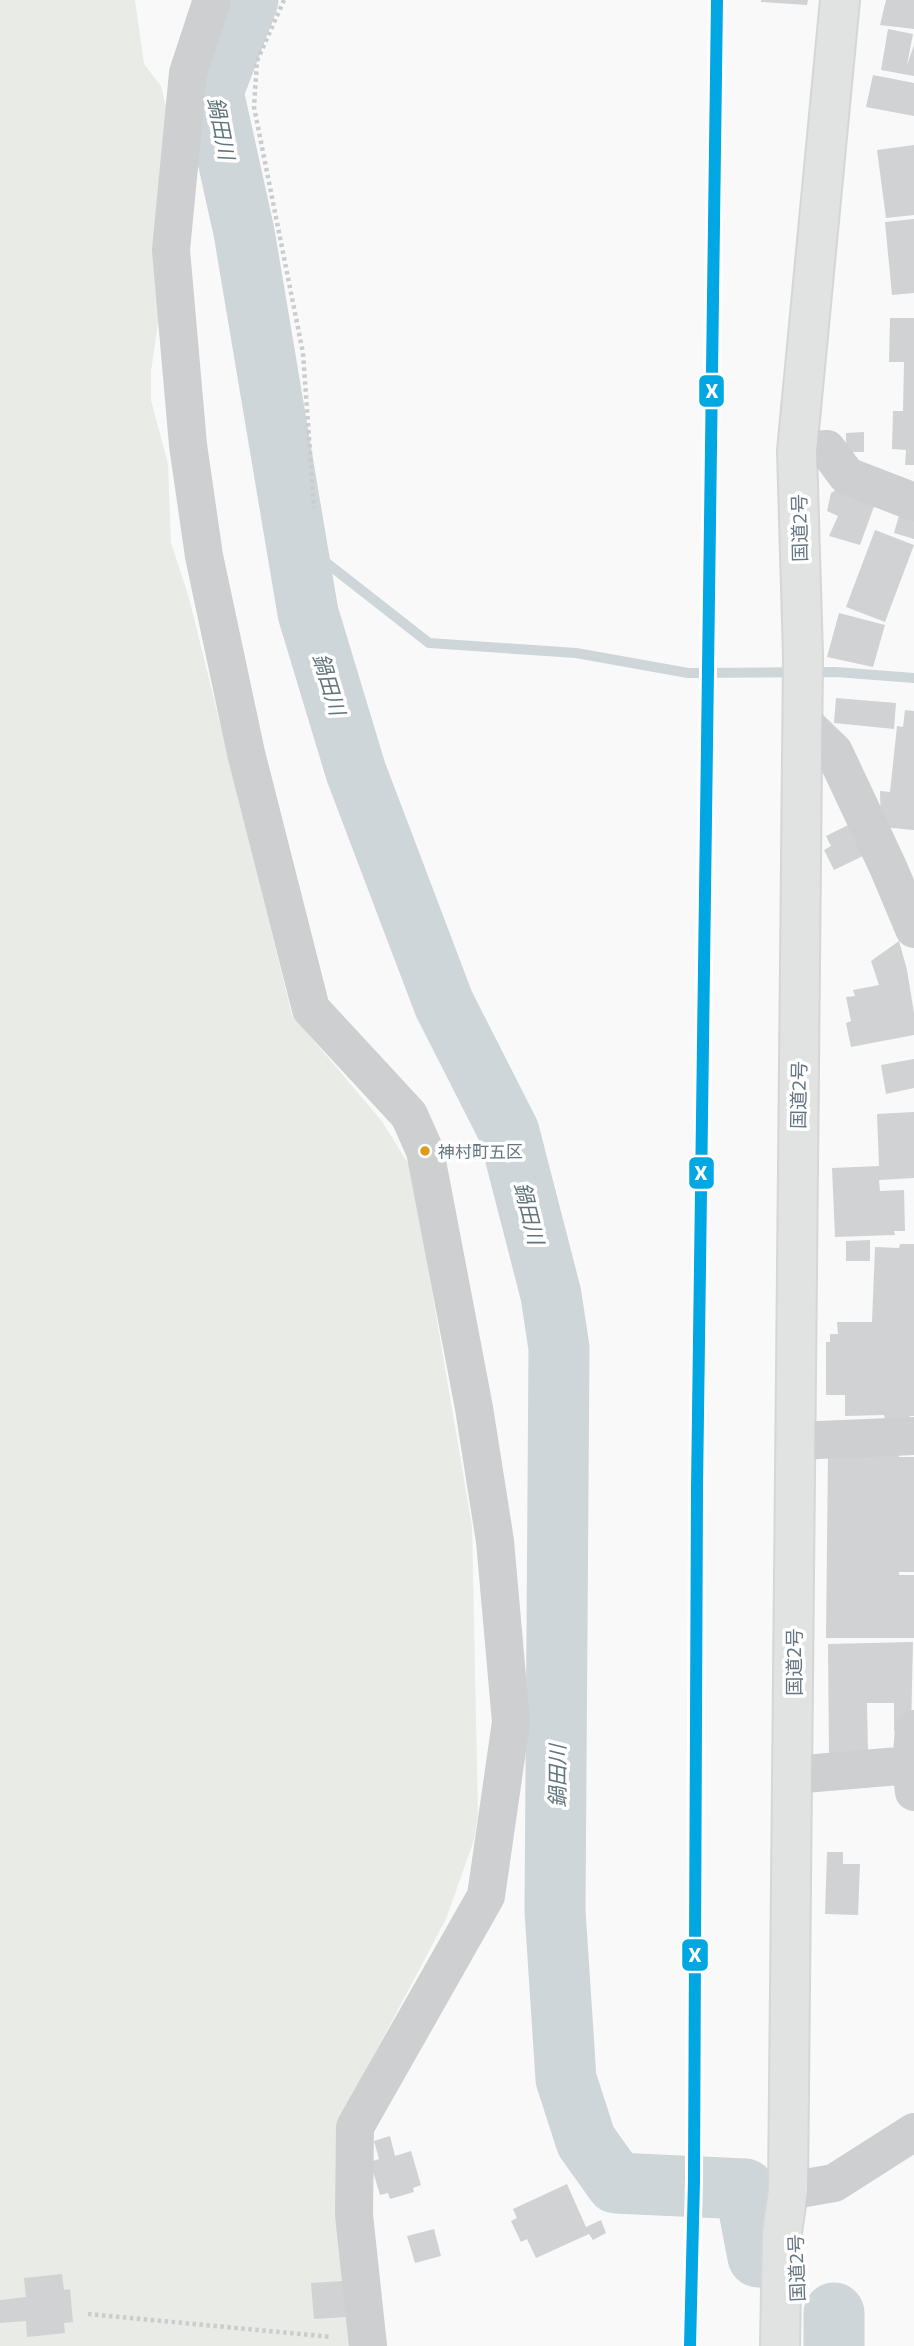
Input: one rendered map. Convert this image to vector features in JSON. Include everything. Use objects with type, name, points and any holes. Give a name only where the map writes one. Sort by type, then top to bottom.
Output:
[{"type":"highway","name":"国道2号","points":[[780,2346],[782,2232],[788,2191],[802,689],[797,451],[840,0]]},
{"type":"highway","name":"国道2号","points":[[788,2191],[796,2232],[798,2346]]},
{"type":"street","points":[[212,0],[188,73],[172,250],[188,444],[204,556],[246,753],[311,1009],[409,1115],[425,1151],[474,1408],[495,1541],[511,1722],[486,1896],[355,2127],[354,2215],[368,2343]]},
{"type":"street","points":[[797,451],[827,449],[847,475],[914,502]]},
{"type":"street","points":[[802,689],[888,867],[914,929]]},
{"type":"street","points":[[795,1441],[914,1436]]},
{"type":"street","points":[[792,1775],[913,1762]]},
{"type":"street","points":[[788,2191],[834,2183],[914,2132]]},
{"type":"path","points":[[284,0],[257,61],[254,107],[303,352],[314,508]]},
{"type":"path","points":[[88,2314],[368,2343]]},
{"type":"shaded area","points":[[0,0],[135,0],[144,64],[161,86],[173,137],[163,290],[151,371],[151,400],[168,464],[171,543],[189,598],[292,1015],[381,1120],[411,1168],[472,1526],[478,1815],[474,1840],[446,1919],[356,2089],[363,2346],[0,2346]]},
{"type":"building","points":[[761,0],[808,0],[807,5]]},
{"type":"building","points":[[886,0],[914,0],[914,29],[880,25]]},
{"type":"building","points":[[888,29],[913,34],[907,65],[914,45],[914,76],[881,70]]},
{"type":"building","points":[[873,75],[914,83],[914,116],[866,107]]},
{"type":"building","points":[[914,145],[914,215],[886,218],[877,150]]},
{"type":"building","points":[[914,219],[914,293],[892,295],[885,222]]},
{"type":"building","points":[[890,318],[914,318],[914,465],[905,465],[906,450],[892,449],[893,411],[903,411],[904,362],[889,362]]},
{"type":"building","points":[[864,432],[864,452],[846,452],[846,433]]},
{"type":"building","points":[[841,487],[876,501],[860,545],[829,536],[838,516],[827,511],[831,493]]},
{"type":"building","points":[[900,512],[914,517],[914,539],[894,533]]},
{"type":"building","points":[[875,530],[914,545],[885,622],[846,607]]},
{"type":"building","points":[[839,613],[885,625],[873,667],[827,657]]},
{"type":"building","points":[[836,698],[896,703],[894,729],[834,723]]},
{"type":"building","points":[[905,710],[914,711],[914,830],[881,827],[880,791],[890,792],[897,726],[903,727]]},
{"type":"building","points":[[850,824],[865,855],[834,870],[824,850],[831,846],[826,836]]},
{"type":"building","points":[[899,941],[914,1013],[914,1035],[851,1047],[846,1023],[851,1021],[846,997],[855,996],[853,990],[879,985],[871,961]]},
{"type":"building","points":[[914,1059],[914,1088],[886,1094],[881,1065]]},
{"type":"building","points":[[914,1112],[914,1178],[879,1180],[880,1191],[904,1190],[905,1231],[894,1231],[895,1235],[835,1237],[832,1168],[879,1166],[877,1114]]},
{"type":"building","points":[[870,1240],[870,1261],[846,1261],[846,1241]]},
{"type":"building","points":[[900,1244],[914,1244],[914,1416],[909,1419],[885,1419],[884,1415],[845,1416],[845,1395],[826,1395],[826,1342],[830,1342],[830,1334],[838,1334],[837,1322],[872,1322],[875,1247],[899,1248]]},
{"type":"building","points":[[828,1452],[899,1452],[899,1457],[914,1457],[914,1572],[899,1572],[899,1575],[914,1575],[914,1638],[826,1638]]},
{"type":"building","points":[[913,1642],[911,1731],[894,1731],[894,1703],[867,1703],[868,1755],[829,1756],[828,1644]]},
{"type":"building","points":[[827,1852],[843,1852],[843,1864],[860,1864],[858,1915],[825,1914]]},
{"type":"building","points":[[390,2136],[395,2156],[411,2151],[421,2185],[413,2188],[414,2192],[390,2199],[388,2193],[380,2195],[370,2162],[379,2159],[374,2141]]},
{"type":"building","points":[[567,2184],[586,2227],[601,2220],[606,2233],[593,2240],[589,2234],[536,2258],[527,2239],[521,2242],[511,2221],[517,2218],[513,2209]]},
{"type":"building","points":[[434,2229],[441,2256],[415,2263],[407,2236]]},
{"type":"building","points":[[62,2274],[64,2290],[70,2289],[73,2322],[64,2323],[65,2333],[27,2337],[26,2321],[0,2323],[0,2300],[26,2297],[24,2278]]},
{"type":"building","points":[[343,2281],[346,2317],[314,2319],[311,2283]]},
{"type":"waterway","name":"鍋田川","points":[[248,0],[213,92],[244,232],[308,613],[356,772],[444,1004],[509,1132],[551,1295],[559,1348],[555,1911],[566,2079],[586,2141],[616,2183],[745,2189],[758,2257]]},
{"type":"waterway","points":[[296,539],[429,643],[576,653],[688,673],[836,672],[914,678]]},
{"type":"waterway","name":"鍋田川","points":[[834,2313],[834,2346]]},
{"type":"transit line","name":"X","points":[[690,2346],[694,2181],[697,1489],[717,0]]},
{"type":"place","name":"神村町五区","points":[[425,1151]]}]
